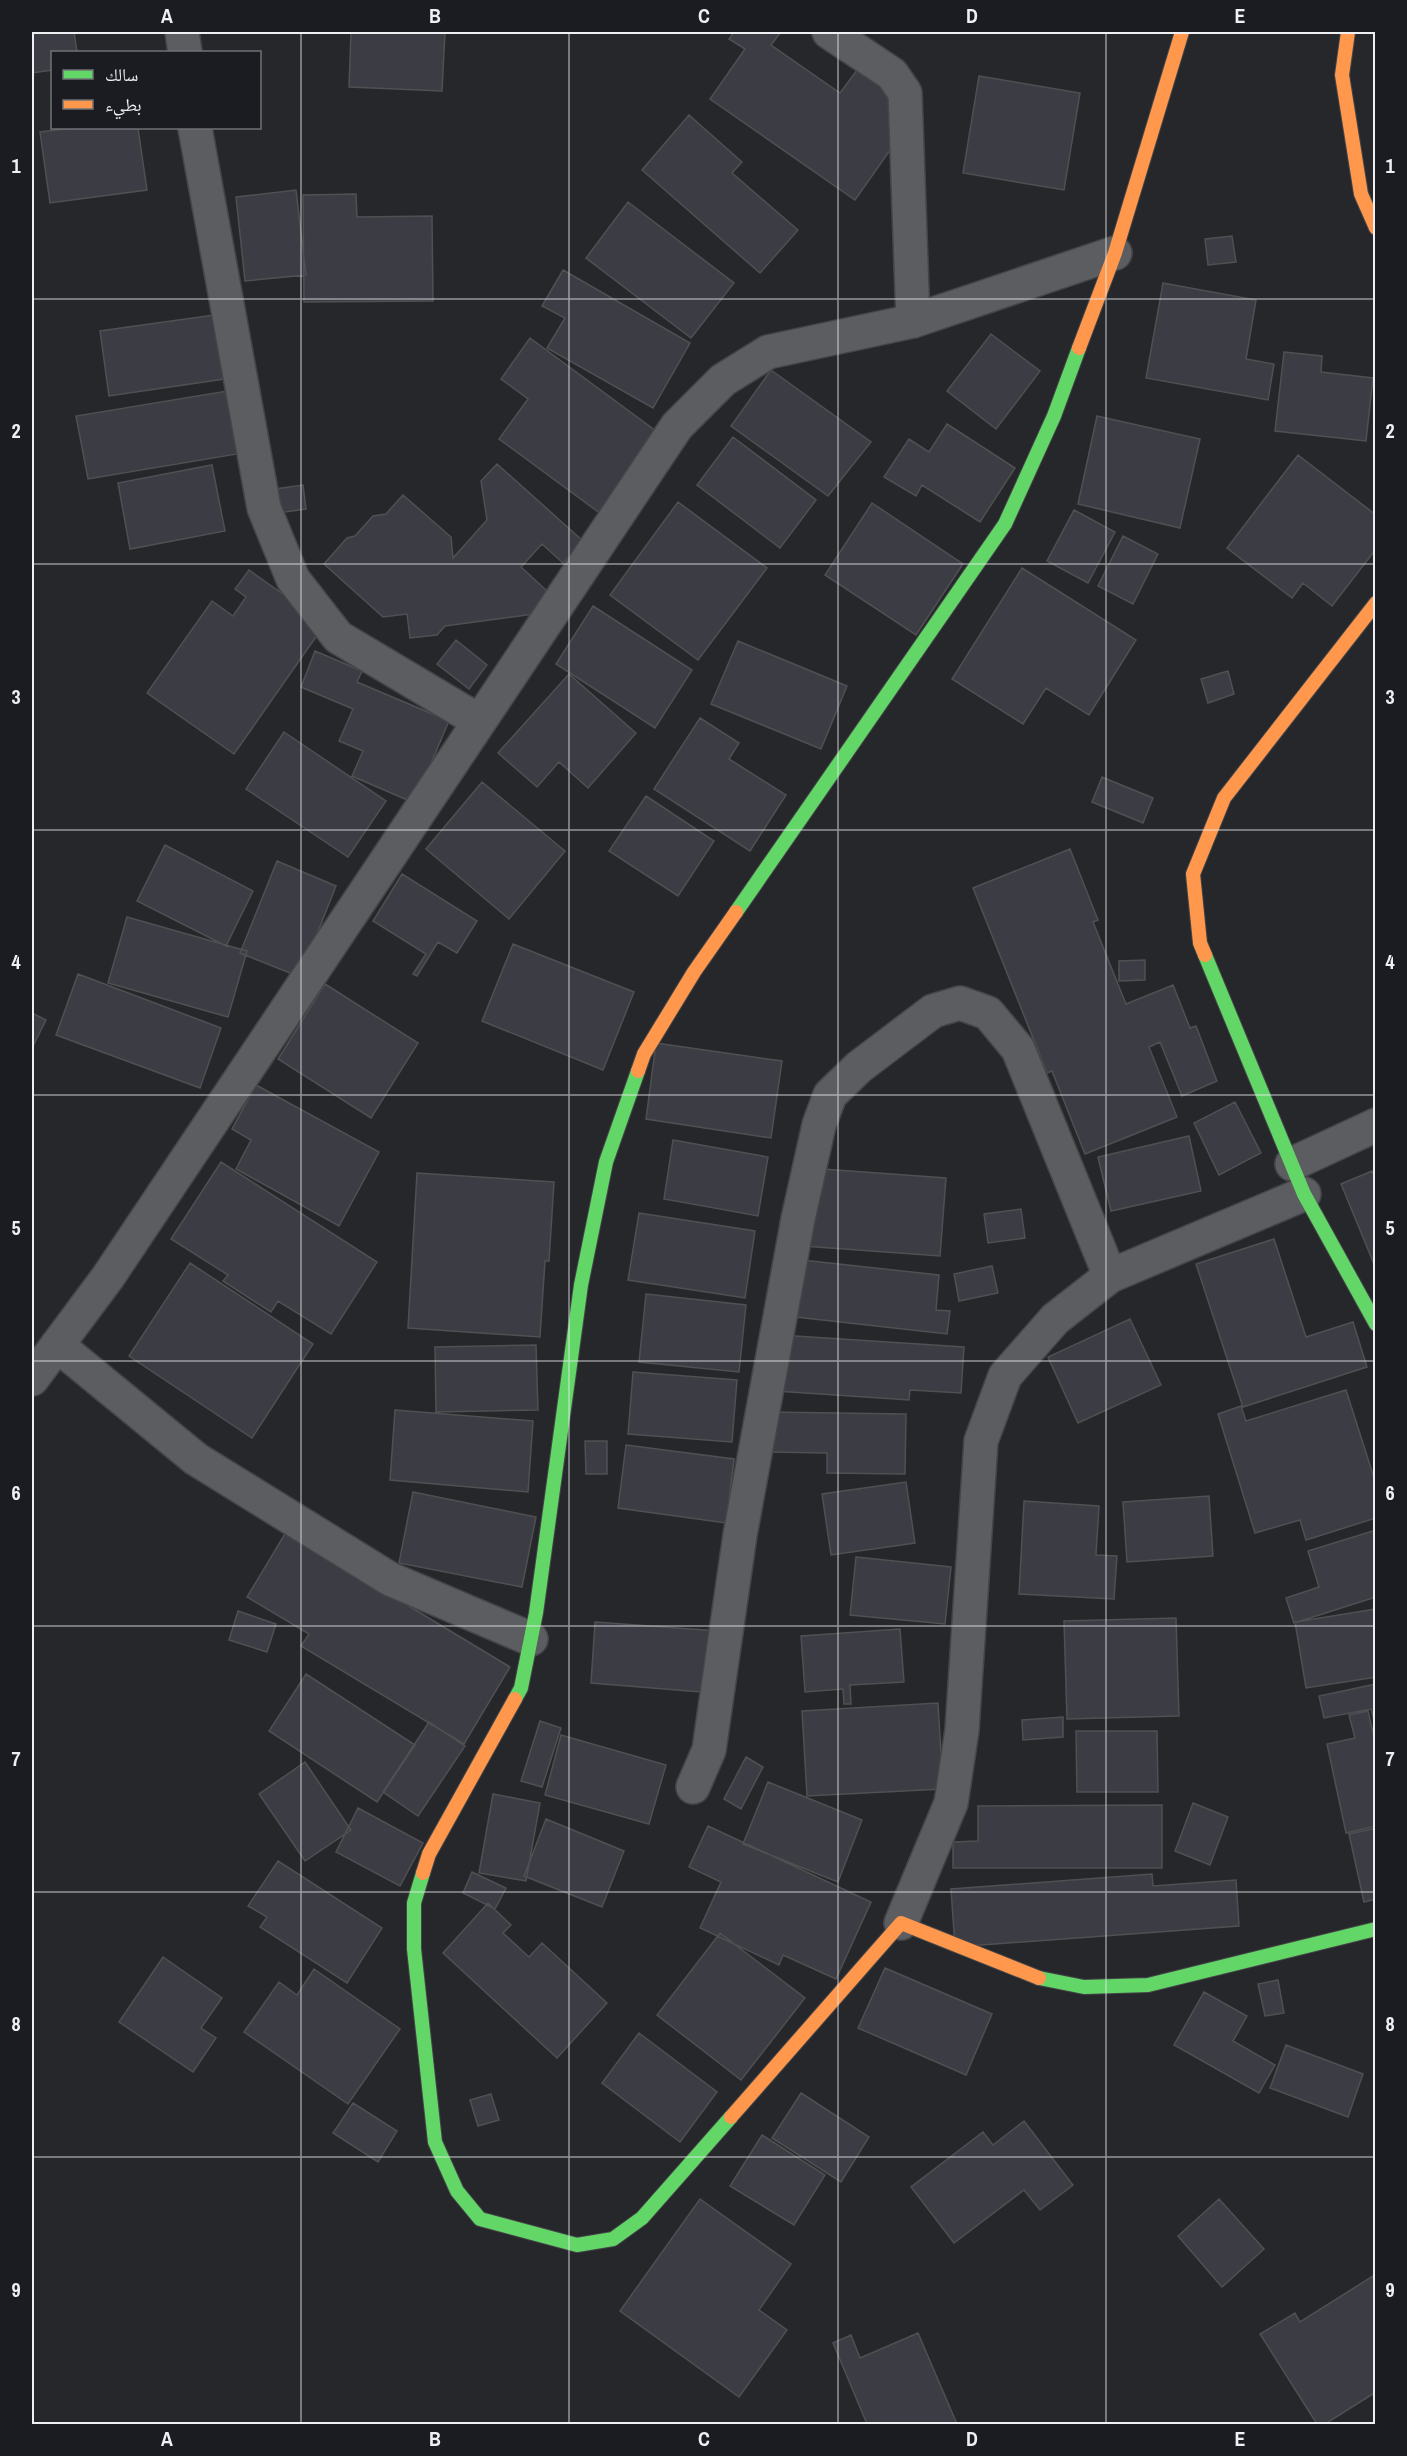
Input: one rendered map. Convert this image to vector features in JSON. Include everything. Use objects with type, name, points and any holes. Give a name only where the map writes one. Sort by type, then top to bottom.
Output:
[{"type":"street","points":[[182,32],[185,51]]},
{"type":"street","points":[[829,32],[892,74],[905,93],[913,321]]},
{"type":"street","points":[[1182,32],[1115,253],[1054,416],[1005,524],[694,972],[644,1054],[606,1162],[581,1285],[531,1639],[521,1688],[429,1854],[414,1903],[414,1949],[435,2142],[457,2191],[480,2219],[577,2245],[613,2239],[633,2225],[650,2210],[901,1923],[951,1803],[962,1730],[981,1441],[1005,1376],[1054,1319],[1110,1276],[1304,1194]]},
{"type":"street","points":[[1348,32],[1342,75],[1361,194],[1376,228]]},
{"type":"street","points":[[195,129],[264,508],[293,579],[339,637],[479,721]]},
{"type":"street","points":[[32,1379],[108,1277],[677,426],[723,380],[768,352],[913,321],[1115,253]]},
{"type":"street","points":[[1376,603],[1224,798],[1193,874],[1200,942],[1304,1194],[1376,1324]]},
{"type":"street","points":[[693,1787],[709,1750],[740,1535],[796,1230],[819,1125],[830,1095],[859,1067],[933,1011],[960,1003],[988,1012],[1018,1049],[1110,1276]]},
{"type":"street","points":[[1292,1164],[1376,1125]]},
{"type":"street","points":[[57,1345],[196,1459],[215,1471],[390,1579],[531,1639]]},
{"type":"street","points":[[901,1923],[1030,1976],[1084,1987],[1148,1985],[1376,1929]]},
{"type":"building","points":[[32,32],[74,32],[77,51],[51,51],[51,70],[32,73]]},
{"type":"building","points":[[351,32],[445,32],[442,91],[349,87]]},
{"type":"building","points":[[734,32],[781,32],[771,45],[840,93],[857,70],[917,112],[855,200],[710,99],[745,49],[729,39]]},
{"type":"building","points":[[979,76],[1080,93],[1064,190],[963,173]]},
{"type":"building","points":[[689,115],[742,162],[732,173],[798,230],[760,273],[642,170]]},
{"type":"building","points":[[64,129],[138,129],[147,190],[50,203],[40,132]]},
{"type":"building","points":[[296,190],[306,275],[245,281],[236,197]]},
{"type":"building","points":[[356,194],[357,217],[432,216],[433,301],[304,302],[303,195]]},
{"type":"building","points":[[628,202],[734,283],[691,338],[586,258]]},
{"type":"building","points":[[1232,236],[1236,262],[1208,265],[1205,239]]},
{"type":"building","points":[[563,270],[690,343],[653,408],[547,348],[565,318],[542,306]]},
{"type":"building","points":[[1163,283],[1256,300],[1246,359],[1274,364],[1268,400],[1146,378]]},
{"type":"building","points":[[221,314],[231,378],[109,396],[100,331]]},
{"type":"building","points":[[991,334],[1040,371],[996,429],[947,391]]},
{"type":"building","points":[[530,338],[660,434],[601,514],[499,439],[528,399],[501,379]]},
{"type":"building","points":[[1284,352],[1322,356],[1321,372],[1373,378],[1366,441],[1275,431]]},
{"type":"building","points":[[771,370],[871,442],[828,496],[731,426]]},
{"type":"building","points":[[239,389],[249,452],[88,479],[76,416]]},
{"type":"building","points":[[1097,416],[1200,439],[1180,528],[1078,504]]},
{"type":"building","points":[[947,424],[1015,468],[980,522],[922,485],[916,496],[884,477],[909,439],[929,452]]},
{"type":"building","points":[[733,437],[816,500],[780,548],[697,485]]},
{"type":"building","points":[[1298,455],[1376,515],[1376,549],[1332,606],[1303,583],[1292,598],[1227,548]]},
{"type":"building","points":[[497,464],[583,541],[563,563],[542,544],[521,567],[546,590],[549,612],[445,626],[437,635],[410,638],[407,614],[383,617],[324,564],[347,538],[355,536],[373,516],[386,514],[403,495],[451,537],[453,558],[487,520],[481,481]]},
{"type":"building","points":[[212,465],[225,531],[130,549],[118,483]]},
{"type":"building","points":[[303,485],[306,509],[278,513],[275,489]]},
{"type":"building","points":[[678,502],[767,568],[698,660],[610,595]]},
{"type":"building","points":[[872,503],[963,564],[916,635],[825,575]]},
{"type":"building","points":[[1074,510],[1115,532],[1088,583],[1047,561]]},
{"type":"building","points":[[1123,536],[1158,554],[1133,604],[1098,586]]},
{"type":"building","points":[[1022,568],[1136,640],[1089,715],[1046,688],[1023,724],[952,679]]},
{"type":"building","points":[[249,570],[325,624],[234,754],[147,693],[212,601],[233,616],[246,597],[235,589]]},
{"type":"building","points":[[593,606],[692,670],[655,728],[556,664]]},
{"type":"building","points":[[456,640],[487,665],[469,689],[437,664]]},
{"type":"building","points":[[738,641],[847,686],[821,749],[711,704]]},
{"type":"building","points":[[315,651],[362,671],[357,682],[449,721],[414,803],[352,776],[363,751],[339,741],[353,709],[301,687]]},
{"type":"building","points":[[1228,671],[1234,694],[1208,703],[1201,679]]},
{"type":"building","points":[[569,674],[636,733],[588,788],[559,762],[537,787],[498,753]]},
{"type":"building","points":[[700,718],[739,743],[729,759],[786,795],[750,851],[654,789]]},
{"type":"building","points":[[284,732],[386,801],[348,857],[246,789]]},
{"type":"building","points":[[1102,777],[1153,798],[1143,823],[1092,802]]},
{"type":"building","points":[[482,782],[565,851],[509,919],[426,849]]},
{"type":"building","points":[[646,796],[714,841],[678,896],[609,851]]},
{"type":"building","points":[[165,845],[253,891],[226,946],[137,901]]},
{"type":"building","points":[[1070,849],[1098,920],[1093,922],[1126,1004],[1173,985],[1190,1028],[1196,1026],[1217,1081],[1182,1096],[1160,1042],[1149,1047],[1177,1117],[1085,1154],[1052,1071],[1047,1073],[973,888]]},
{"type":"building","points":[[277,861],[336,886],[300,977],[240,953]]},
{"type":"building","points":[[402,874],[477,921],[457,953],[438,942],[417,976],[413,974],[426,954],[373,921]]},
{"type":"building","points":[[127,917],[247,951],[228,1017],[108,983]]},
{"type":"building","points":[[513,944],[634,992],[603,1070],[482,1021]]},
{"type":"building","points":[[1145,960],[1145,980],[1119,981],[1119,961]]},
{"type":"building","points":[[78,974],[221,1028],[200,1088],[56,1035]]},
{"type":"building","points":[[325,984],[418,1043],[371,1118],[278,1059]]},
{"type":"building","points":[[32,1013],[46,1020],[32,1048]]},
{"type":"building","points":[[656,1043],[782,1061],[771,1138],[646,1119]]},
{"type":"building","points":[[256,1085],[379,1152],[339,1226],[236,1169],[251,1140],[232,1129]]},
{"type":"building","points":[[1235,1102],[1261,1153],[1219,1175],[1194,1123]]},
{"type":"building","points":[[1189,1136],[1201,1191],[1111,1211],[1098,1157]]},
{"type":"building","points":[[673,1140],[768,1157],[758,1216],[664,1199]]},
{"type":"building","points":[[221,1162],[377,1262],[331,1334],[278,1301],[271,1312],[223,1281],[228,1275],[171,1239]]},
{"type":"building","points":[[809,1168],[946,1178],[940,1256],[803,1246]]},
{"type":"building","points":[[1372,1171],[1376,1180],[1376,1269],[1341,1184]]},
{"type":"building","points":[[417,1173],[554,1182],[549,1261],[545,1261],[540,1337],[408,1328]]},
{"type":"building","points":[[1021,1209],[1025,1238],[988,1243],[984,1214]]},
{"type":"building","points":[[639,1213],[755,1231],[745,1298],[628,1280]]},
{"type":"building","points":[[1274,1239],[1306,1337],[1353,1322],[1367,1367],[1243,1407],[1196,1264]]},
{"type":"building","points":[[793,1259],[939,1275],[936,1310],[950,1311],[947,1334],[787,1316]]},
{"type":"building","points":[[190,1263],[313,1344],[252,1438],[129,1356]]},
{"type":"building","points":[[992,1266],[998,1293],[959,1301],[954,1274]]},
{"type":"building","points":[[646,1294],[746,1305],[739,1372],[639,1362]]},
{"type":"building","points":[[1130,1319],[1161,1385],[1078,1423],[1048,1357]]},
{"type":"building","points":[[780,1335],[964,1347],[961,1393],[910,1390],[909,1400],[776,1391]]},
{"type":"building","points":[[536,1345],[538,1410],[436,1412],[435,1347]]},
{"type":"building","points":[[633,1372],[737,1380],[732,1442],[628,1434]]},
{"type":"building","points":[[1346,1390],[1376,1484],[1376,1518],[1306,1540],[1300,1520],[1255,1533],[1218,1414],[1241,1406],[1246,1421]]},
{"type":"building","points":[[395,1410],[533,1421],[528,1492],[390,1480]]},
{"type":"building","points":[[769,1412],[906,1414],[905,1474],[827,1473],[827,1453],[769,1452]]},
{"type":"building","points":[[585,1441],[607,1441],[607,1474],[586,1474]]},
{"type":"building","points":[[626,1445],[734,1459],[726,1523],[618,1508]]},
{"type":"building","points":[[906,1482],[915,1543],[831,1555],[822,1494]]},
{"type":"building","points":[[413,1492],[536,1517],[522,1587],[399,1563]]},
{"type":"building","points":[[1209,1496],[1213,1556],[1127,1562],[1123,1502]]},
{"type":"building","points":[[1024,1501],[1099,1506],[1096,1555],[1117,1556],[1114,1599],[1019,1594]]},
{"type":"building","points":[[1376,1530],[1376,1597],[1294,1623],[1286,1598],[1319,1587],[1308,1551]]},
{"type":"building","points":[[286,1532],[510,1667],[464,1744],[301,1646],[309,1634],[247,1597]]},
{"type":"building","points":[[856,1557],[951,1567],[945,1624],[850,1615]]},
{"type":"building","points":[[1376,1609],[1376,1677],[1306,1688],[1295,1622]]},
{"type":"building","points":[[238,1611],[276,1624],[267,1652],[229,1640]]},
{"type":"building","points":[[1176,1618],[1179,1716],[1067,1719],[1064,1621]]},
{"type":"building","points":[[595,1622],[718,1631],[713,1693],[591,1683]]},
{"type":"building","points":[[900,1629],[904,1682],[850,1685],[851,1704],[844,1704],[843,1689],[805,1692],[801,1636]]},
{"type":"building","points":[[306,1674],[415,1745],[377,1802],[269,1731]]},
{"type":"building","points":[[1376,1684],[1376,1728],[1371,1709],[1324,1718],[1319,1696]]},
{"type":"building","points":[[938,1703],[943,1789],[807,1796],[802,1711]]},
{"type":"building","points":[[1368,1711],[1376,1746],[1376,1826],[1346,1833],[1327,1744],[1355,1738],[1349,1715]]},
{"type":"building","points":[[1063,1717],[1063,1737],[1023,1740],[1022,1720]]},
{"type":"building","points":[[540,1721],[561,1728],[542,1787],[521,1781]]},
{"type":"building","points":[[429,1722],[465,1746],[418,1816],[383,1792]]},
{"type":"building","points":[[1076,1731],[1157,1731],[1158,1792],[1077,1792]]},
{"type":"building","points":[[561,1735],[666,1765],[649,1824],[545,1795]]},
{"type":"building","points":[[746,1757],[763,1767],[741,1809],[724,1799]]},
{"type":"building","points":[[305,1762],[351,1830],[305,1861],[259,1794]]},
{"type":"building","points":[[768,1782],[862,1820],[838,1882],[743,1844]]},
{"type":"building","points":[[493,1794],[540,1803],[526,1881],[479,1873]]},
{"type":"building","points":[[1193,1803],[1228,1817],[1210,1865],[1175,1851]]},
{"type":"building","points":[[1162,1805],[1162,1868],[953,1868],[953,1842],[978,1841],[978,1806]]},
{"type":"building","points":[[358,1808],[423,1843],[400,1886],[336,1852]]},
{"type":"building","points":[[546,1819],[624,1851],[602,1907],[524,1876]]},
{"type":"building","points":[[708,1826],[871,1902],[836,1979],[783,1955],[779,1965],[700,1928],[721,1882],[689,1867]]},
{"type":"building","points":[[1376,1828],[1376,1899],[1364,1902],[1349,1834]]},
{"type":"building","points":[[278,1861],[382,1928],[347,1983],[260,1927],[267,1917],[248,1906]]},
{"type":"building","points":[[472,1872],[506,1888],[495,1909],[463,1893]]},
{"type":"building","points":[[1152,1874],[1153,1886],[1236,1880],[1239,1926],[955,1947],[951,1889]]},
{"type":"building","points":[[488,1903],[511,1925],[503,1933],[529,1957],[542,1943],[607,2003],[557,2058],[443,1953]]},
{"type":"building","points":[[720,1933],[805,1998],[741,2080],[657,2015]]},
{"type":"building","points":[[163,1957],[222,1998],[201,2028],[216,2038],[193,2072],[119,2022]]},
{"type":"building","points":[[885,1968],[992,2014],[966,2075],[858,2028]]},
{"type":"building","points":[[314,1969],[400,2029],[348,2104],[244,2032],[279,1982],[297,1995]]},
{"type":"building","points":[[1278,1980],[1284,2013],[1265,2016],[1258,1984]]},
{"type":"building","points":[[1204,1992],[1247,2016],[1233,2041],[1275,2065],[1259,2093],[1174,2045]]},
{"type":"building","points":[[639,2033],[717,2092],[680,2142],[602,2083]]},
{"type":"building","points":[[1286,2045],[1363,2074],[1348,2117],[1270,2088]]},
{"type":"building","points":[[801,2093],[869,2137],[841,2182],[772,2138]]},
{"type":"building","points":[[491,2094],[499,2120],[478,2126],[470,2100]]},
{"type":"building","points":[[353,2103],[397,2131],[378,2162],[333,2133]]},
{"type":"building","points":[[1024,2121],[1073,2185],[1040,2210],[1024,2190],[954,2243],[911,2187],[983,2132],[993,2145]]},
{"type":"building","points":[[762,2135],[825,2175],[794,2225],[730,2186]]},
{"type":"building","points":[[700,2199],[791,2264],[759,2310],[787,2330],[739,2397],[620,2311]]},
{"type":"building","points":[[1219,2199],[1264,2249],[1222,2287],[1178,2236]]},
{"type":"building","points":[[1376,2274],[1376,2392],[1325,2424],[1317,2424],[1260,2334],[1295,2313],[1300,2322]]},
{"type":"building","points":[[918,2333],[957,2424],[867,2424],[833,2343],[851,2335],[860,2358]]},
{"type":"traffic: fast","points":[[736,912],[1005,524],[1054,416],[1079,348]]},
{"type":"traffic: fast","points":[[1205,955],[1304,1194],[1376,1324]]},
{"type":"traffic: fast","points":[[515,1699],[521,1688],[536,1613],[581,1285],[606,1162],[638,1071]]},
{"type":"traffic: fast","points":[[423,1873],[414,1903],[414,1949],[435,2142],[457,2191],[480,2219],[577,2245],[613,2239],[642,2218],[731,2117]]},
{"type":"traffic: fast","points":[[1039,1978],[1084,1987],[1148,1985],[1376,1929]]},
{"type":"traffic: slow","points":[[1079,348],[1115,253],[1182,32]]},
{"type":"traffic: slow","points":[[1348,32],[1342,75],[1361,194],[1376,228]]},
{"type":"traffic: slow","points":[[1205,955],[1200,943],[1193,874],[1224,798],[1376,603]]},
{"type":"traffic: slow","points":[[638,1071],[644,1054],[694,972],[736,912]]},
{"type":"traffic: slow","points":[[423,1873],[429,1854],[515,1699]]},
{"type":"traffic: slow","points":[[731,2117],[901,1923],[1039,1978]]}]
